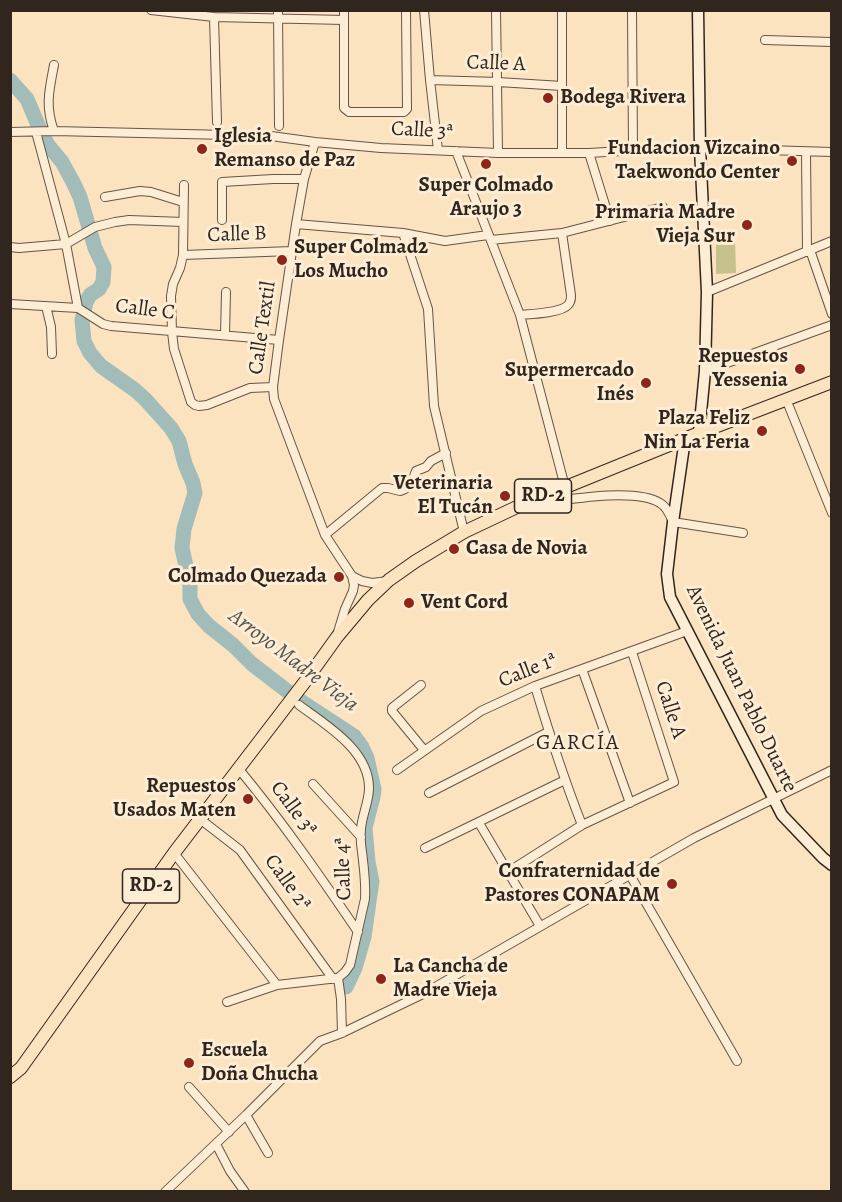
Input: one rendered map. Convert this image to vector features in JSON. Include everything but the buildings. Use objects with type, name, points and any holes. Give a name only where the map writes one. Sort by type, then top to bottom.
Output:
[{"type":"main road","points":[[698,10],[700,148],[707,292],[705,371],[699,433]]},
{"type":"main road","name":"RD-2","points":[[10,1077],[21,1068],[174,853],[238,768],[296,701],[304,683],[352,617],[389,580],[464,532],[519,506],[831,382]]},
{"type":"main road","name":"Avenida Juan Pablo Duarte","points":[[685,439],[667,574],[670,597],[782,815],[831,863]]},
{"type":"street","points":[[151,10],[214,17],[278,14],[344,20]]},
{"type":"street","points":[[344,10],[344,108],[349,112],[404,112],[408,106],[406,10]]},
{"type":"street","points":[[424,10],[429,80],[438,150]]},
{"type":"street","points":[[496,10],[498,153]]},
{"type":"street","points":[[562,10],[562,153]]},
{"type":"street","points":[[632,10],[633,150]]},
{"type":"street","points":[[278,14],[279,126]]},
{"type":"street","points":[[214,17],[217,122]]},
{"type":"street","points":[[765,40],[831,42]]},
{"type":"street","points":[[51,131],[48,100],[54,65]]},
{"type":"street","name":"Calle A","points":[[429,80],[562,86]]},
{"type":"street","name":"Calle 3ª","points":[[10,132],[271,136],[381,148],[498,153],[589,153],[688,147],[831,152]]},
{"type":"street","points":[[10,304],[78,308],[66,244],[36,132]]},
{"type":"street","name":"Calle Textil","points":[[315,142],[304,179],[296,224],[273,387],[274,399],[325,535],[352,576]]},
{"type":"street","points":[[456,151],[520,315],[566,487]]},
{"type":"street","points":[[806,152],[809,251],[831,314]]},
{"type":"street","points":[[589,153],[610,221]]},
{"type":"street","points":[[222,220],[222,182],[304,179]]},
{"type":"street","points":[[184,185],[183,255],[171,296],[172,332],[174,349],[191,402],[200,406],[207,405],[250,388],[273,387]]},
{"type":"street","points":[[105,197],[140,191],[183,202]]},
{"type":"street","points":[[296,224],[403,233],[445,241],[562,233],[663,207]]},
{"type":"street","name":"Calle B","points":[[10,247],[66,244],[95,227],[115,222],[129,220],[183,222]]},
{"type":"street","points":[[403,233],[428,309],[434,406],[464,532]]},
{"type":"street","points":[[520,315],[559,310],[570,302],[562,233]]},
{"type":"street","points":[[707,292],[831,242]]},
{"type":"street","name":"Calle B","points":[[183,255],[292,251]]},
{"type":"street","points":[[225,335],[226,291]]},
{"type":"street","points":[[46,306],[51,327],[52,354]]},
{"type":"street","name":"Calle C","points":[[78,308],[103,324],[111,326],[279,340]]},
{"type":"street","points":[[705,371],[831,325]]},
{"type":"street","points":[[786,399],[831,513]]},
{"type":"street","points":[[325,535],[382,488],[400,491],[405,489],[412,481],[416,471],[446,453]]},
{"type":"street","points":[[519,506],[596,497],[637,495],[659,502],[668,511],[673,522],[743,533]]},
{"type":"street","points":[[352,576],[372,583],[389,580]]},
{"type":"street","points":[[337,637],[353,591],[352,576]]},
{"type":"street","name":"Calle 1ª","points":[[397,770],[481,711],[535,686],[687,631]]},
{"type":"street","name":"Calle A","points":[[630,802],[672,784],[674,780],[632,652]]},
{"type":"street","points":[[508,872],[582,825],[630,802],[582,669]]},
{"type":"street","points":[[421,685],[392,708],[392,711],[424,750]]},
{"type":"street","points":[[535,686],[548,732],[582,825]]},
{"type":"street","name":"Calle 4ª","points":[[296,701],[342,737],[362,761],[368,777],[369,787],[361,830],[366,888],[364,908],[350,965],[335,979]]},
{"type":"street","points":[[429,793],[548,732]]},
{"type":"street","name":"Calle 3ª","points":[[238,768],[312,863],[358,932]]},
{"type":"street","points":[[165,1191],[229,1132],[320,1041],[342,1033],[423,994],[694,838],[831,770]]},
{"type":"street","points":[[425,848],[565,780]]},
{"type":"street","points":[[313,784],[361,837]]},
{"type":"street","name":"Calle 2ª","points":[[200,819],[240,850],[335,979]]},
{"type":"street","points":[[479,823],[540,926]]},
{"type":"street","points":[[174,853],[277,985]]},
{"type":"street","points":[[630,875],[737,1061]]},
{"type":"street","points":[[227,1002],[277,985],[335,979],[341,999],[342,1033]]},
{"type":"street","points":[[189,1087],[229,1132]]},
{"type":"street","points":[[246,1115],[268,1153]]},
{"type":"street","points":[[216,1144],[230,1171],[245,1191]]},
{"type":"shaded area","points":[[735,238],[736,273],[716,274],[716,239]]},
{"type":"waterway","name":"Arroyo Madre Vieja","points":[[10,80],[27,99],[48,145],[62,162],[73,182],[80,197],[95,248],[104,267],[103,282],[86,302],[82,320],[84,341],[101,366],[145,399],[171,428],[179,441],[195,493],[184,529],[182,548],[190,584],[190,599],[198,614],[209,626],[252,664],[299,700],[354,736],[367,758],[374,789],[365,828],[372,881],[364,937],[355,968],[346,987]]},
{"type":"place","name":"Bodega Rivera","points":[[548,98]]},
{"type":"place","name":"Iglesia Remanso de Paz","points":[[202,149]]},
{"type":"place","name":"Fundacion Vizcaino Taekwondo Center","points":[[792,161]]},
{"type":"place","name":"Super Colmado Araujo 3","points":[[486,164]]},
{"type":"place","name":"Primaria Madre Vieja Sur","points":[[747,225]]},
{"type":"place","name":"Super Colmad2 Los Mucho","points":[[282,260]]},
{"type":"place","name":"Repuestos Yessenia","points":[[800,369]]},
{"type":"place","name":"Supermercado Inés","points":[[646,383]]},
{"type":"place","name":"Plaza Feliz Nin La Feria","points":[[762,431]]},
{"type":"place","name":"Veterinaria El Tucán","points":[[505,496]]},
{"type":"place","name":"Casa de Novia","points":[[454,549]]},
{"type":"place","name":"Colmado Quezada","points":[[339,577]]},
{"type":"place","name":"Vent Cord","points":[[409,603]]},
{"type":"place","name":"Repuestos Usados Maten","points":[[248,799]]},
{"type":"place","name":"Confraternidad de Pastores CONAPAM","points":[[672,884]]},
{"type":"place","name":"La Cancha de Madre Vieja","points":[[381,979]]},
{"type":"place","name":"Escuela Doña Chucha","points":[[189,1063]]},
{"type":"district","name":"GARCÍA","points":[[578,744]]}]
